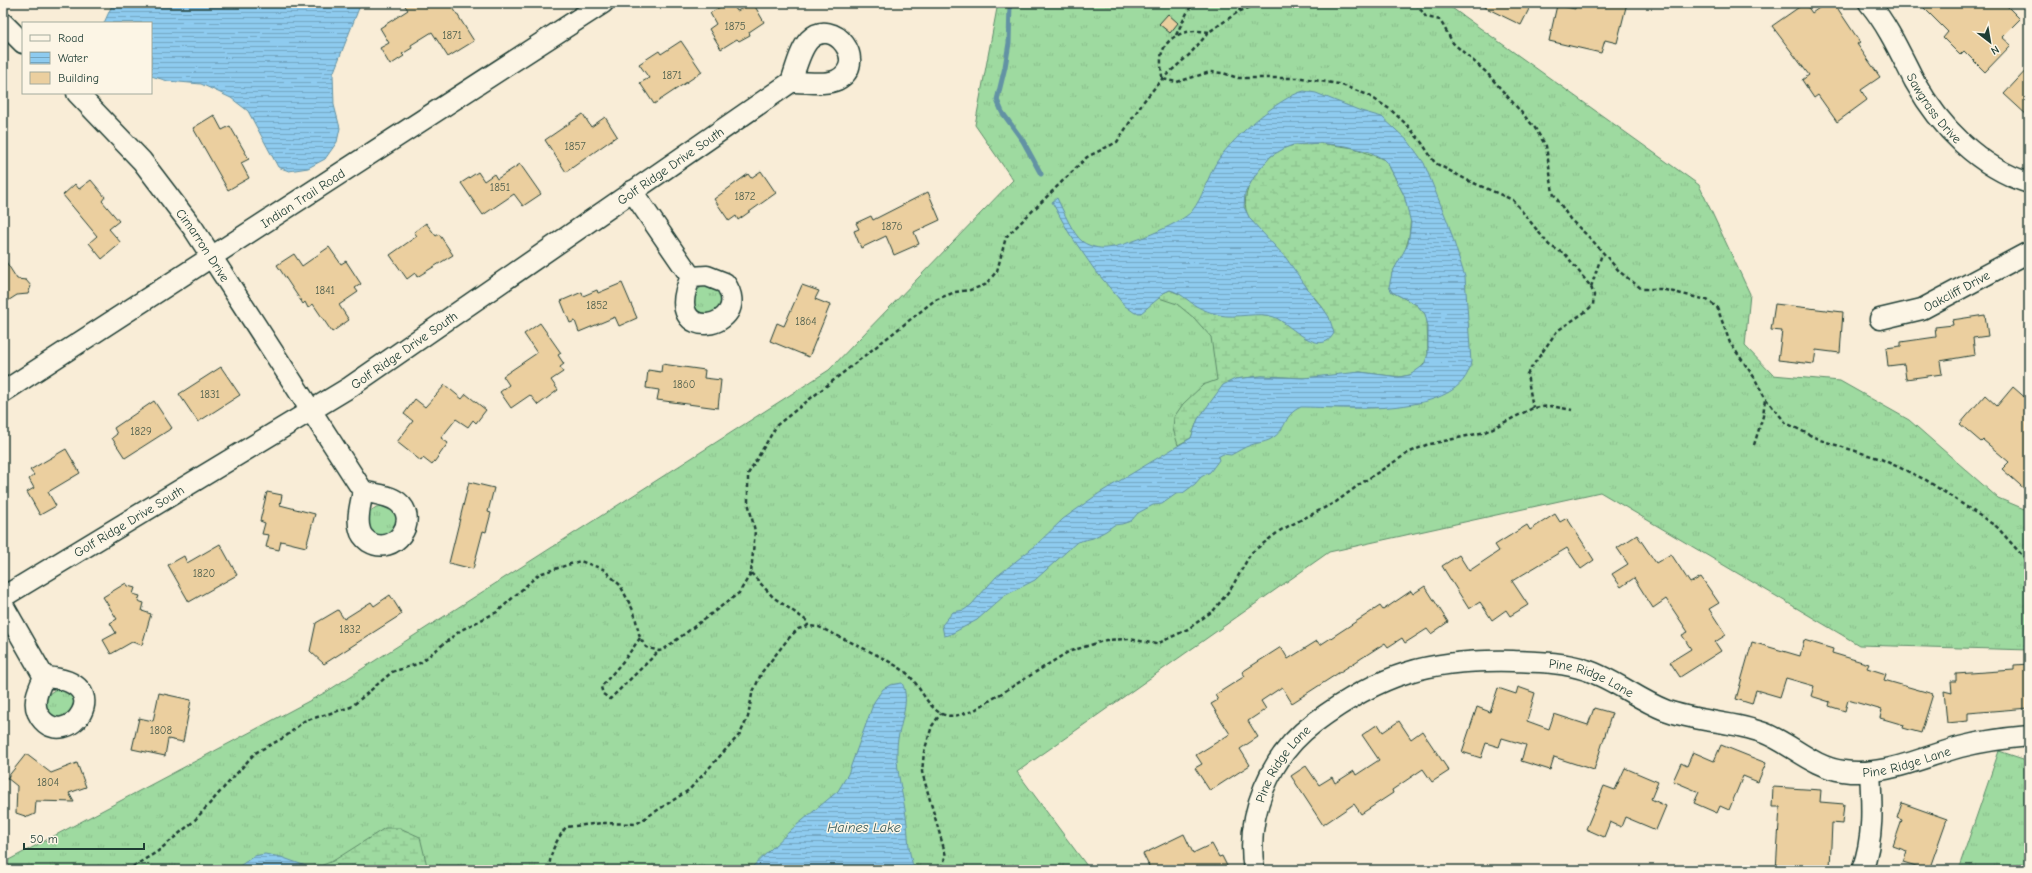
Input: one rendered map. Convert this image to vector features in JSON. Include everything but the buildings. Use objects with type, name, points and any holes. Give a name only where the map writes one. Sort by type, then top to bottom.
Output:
[{"type":"street","name":"Indian Trail Road","points":[[3,392],[603,3]]},
{"type":"street","name":"Sawgrass Drive","points":[[1869,3],[1879,15],[1893,37],[1915,82],[1940,120],[1955,136],[1979,157],[2012,176],[2029,183]]},
{"type":"street","points":[[3,23],[22,42]]},
{"type":"street","name":"Golf Ridge Drive South","points":[[3,597],[311,412],[356,383],[791,82]]},
{"type":"street","name":"Cimarron Drive","points":[[78,94],[142,161],[170,195],[212,257],[363,491]]},
{"type":"street","points":[[632,191],[691,277]]},
{"type":"street","name":"Oakcliff Drive","points":[[1880,319],[1922,309],[2029,252]]},
{"type":"street","points":[[3,605],[44,677]]},
{"type":"street","name":"Pine Ridge Lane","points":[[1254,870],[1252,838],[1260,797],[1277,763],[1298,736],[1328,712],[1376,684],[1403,674],[1451,662],[1543,662],[1572,666],[1601,676],[1637,697],[1667,710],[1737,725],[1765,734],[1813,762],[1839,770],[1870,772],[1888,769],[1982,742],[2029,736]]},
{"type":"street","points":[[1862,870],[1870,835],[1872,813],[1870,772]]},
{"type":"path","points":[[1162,79],[1163,51],[1176,35],[1189,9],[1198,3]]},
{"type":"path","points":[[1238,12],[1242,3]]},
{"type":"path","points":[[640,638],[625,659],[604,681],[601,688],[603,694],[610,699],[659,651],[663,650],[739,593],[750,573],[755,531],[748,502],[748,474],[778,425],[935,300],[955,292],[970,290],[985,285],[997,271],[1006,237],[1087,157],[1117,142],[1143,102],[1162,79],[1189,55],[1209,32],[1238,12],[1261,3]]},
{"type":"path","points":[[1416,3],[1426,17],[1440,20],[1453,44],[1487,73],[1535,128],[1546,146],[1553,194],[1570,219],[1592,240],[1602,254],[1620,272],[1642,289],[1661,289],[1707,300],[1716,308],[1730,343],[1754,377],[1765,398],[1786,423],[1820,440],[1880,459],[1926,480],[1997,527],[2029,563]]},
{"type":"path","points":[[1176,35],[1196,29],[1209,32]]},
{"type":"path","points":[[1162,79],[1177,82],[1210,72],[1223,73],[1238,78],[1302,78],[1339,84],[1368,95],[1391,110],[1408,126],[1422,143],[1435,163],[1469,181],[1513,200],[1549,246],[1566,255],[1591,287],[1594,295],[1593,305],[1557,331],[1527,374],[1533,408]]},
{"type":"path","points":[[1591,287],[1602,254]]},
{"type":"path","points":[[1754,446],[1763,416],[1765,398]]},
{"type":"path","points":[[549,870],[550,859],[555,842],[566,827],[602,823],[636,824],[689,790],[740,734],[748,717],[752,694],[762,672],[798,629],[808,626],[820,627],[904,672],[917,684],[927,700],[941,713],[955,716],[973,712],[1068,652],[1106,640],[1129,639],[1157,644],[1188,629],[1214,610],[1232,588],[1251,553],[1281,530],[1336,502],[1360,484],[1408,453],[1426,445],[1485,432],[1533,408],[1550,406],[1572,410]]},
{"type":"path","points":[[127,870],[157,852],[194,821],[255,753],[285,737],[304,721],[351,707],[392,672],[420,663],[461,630],[496,612],[539,574],[580,561],[603,569],[620,585],[634,612],[640,638],[646,647],[659,651]]},
{"type":"path","points":[[750,573],[773,597],[807,621],[808,626]]},
{"type":"path","points":[[934,870],[942,866],[946,856],[922,772],[924,752],[932,726],[941,713]]},
{"type":"green space","points":[[998,3],[1445,3],[1699,185],[1750,294],[1745,346],[1773,375],[1840,381],[1909,420],[1998,498],[2029,511],[2029,650],[1859,645],[1600,492],[1329,552],[1017,772],[1090,870],[3,870],[3,863],[326,692],[829,370],[1013,180],[975,125]]},
{"type":"green space","points":[[1319,143],[1354,148],[1383,159],[1388,164],[1404,195],[1411,216],[1409,237],[1405,251],[1392,273],[1392,292],[1417,305],[1425,314],[1427,320],[1427,360],[1420,369],[1410,375],[1399,377],[1360,372],[1329,377],[1303,378],[1262,376],[1235,379],[1198,419],[1191,438],[1178,445],[1173,429],[1174,417],[1183,404],[1203,385],[1217,380],[1211,337],[1194,318],[1177,304],[1159,298],[1163,293],[1170,290],[1184,296],[1197,306],[1274,316],[1306,338],[1322,342],[1332,336],[1323,308],[1250,219],[1246,210],[1248,188],[1253,178],[1268,159],[1286,147]]},
{"type":"green space","points":[[707,286],[717,290],[721,300],[717,310],[707,314],[697,310],[693,300],[697,290]]},
{"type":"green space","points":[[382,506],[388,507],[396,515],[396,527],[388,535],[382,536],[376,535],[368,527],[367,521],[368,515],[376,507]]},
{"type":"green space","points":[[60,689],[66,690],[70,693],[73,697],[73,709],[70,713],[66,716],[60,717],[54,716],[50,713],[47,709],[46,703],[47,697],[50,693],[54,690]]},
{"type":"green space","points":[[1999,751],[2029,761],[2029,870],[1958,870]]},
{"type":"green space","points":[[385,828],[400,828],[420,837],[428,870],[317,870],[315,868],[333,861]]},
{"type":"water","points":[[113,3],[361,3],[333,74],[334,105],[340,128],[337,142],[325,159],[308,168],[289,171],[278,167],[248,111],[231,98],[201,84],[168,81],[152,76],[152,22],[104,22]]},
{"type":"water","points":[[1304,91],[1316,93],[1361,111],[1382,117],[1409,142],[1424,163],[1448,223],[1465,277],[1471,362],[1463,381],[1446,394],[1424,402],[1370,408],[1301,407],[1295,410],[1288,417],[1282,429],[1271,439],[1243,448],[1231,455],[1223,454],[1218,457],[1219,460],[1210,472],[1201,477],[1195,484],[1183,493],[1176,494],[1162,504],[1153,505],[1138,513],[1131,521],[1114,525],[1093,538],[1077,542],[1035,580],[1004,596],[977,620],[949,635],[944,636],[942,625],[953,612],[964,610],[971,605],[996,577],[1035,546],[1063,519],[1101,492],[1191,438],[1198,419],[1223,385],[1235,379],[1262,376],[1303,378],[1360,372],[1399,377],[1410,375],[1424,365],[1428,354],[1428,326],[1425,314],[1417,305],[1392,292],[1389,287],[1392,273],[1408,244],[1411,223],[1404,195],[1388,164],[1383,159],[1370,152],[1346,146],[1319,143],[1293,145],[1271,156],[1256,174],[1245,193],[1244,207],[1250,219],[1286,258],[1329,317],[1334,333],[1328,340],[1321,343],[1304,337],[1274,317],[1268,315],[1219,315],[1196,306],[1181,295],[1170,290],[1163,293],[1141,313],[1135,313],[1125,306],[1094,269],[1069,233],[1052,202],[1057,198],[1068,222],[1079,239],[1097,248],[1114,247],[1152,234],[1176,222],[1192,211],[1221,155],[1242,133],[1281,102]]},
{"type":"water","name":"Haines Lake","points":[[902,683],[905,690],[905,707],[898,741],[897,758],[906,816],[909,850],[915,870],[749,870],[791,830],[838,791],[848,774],[874,702],[883,689],[890,685]]},
{"type":"water","points":[[265,854],[281,857],[317,870],[234,870],[254,856]]},
{"type":"waterway","points":[[1010,3],[1009,43],[997,100],[1002,112],[1023,141],[1041,174]]}]
